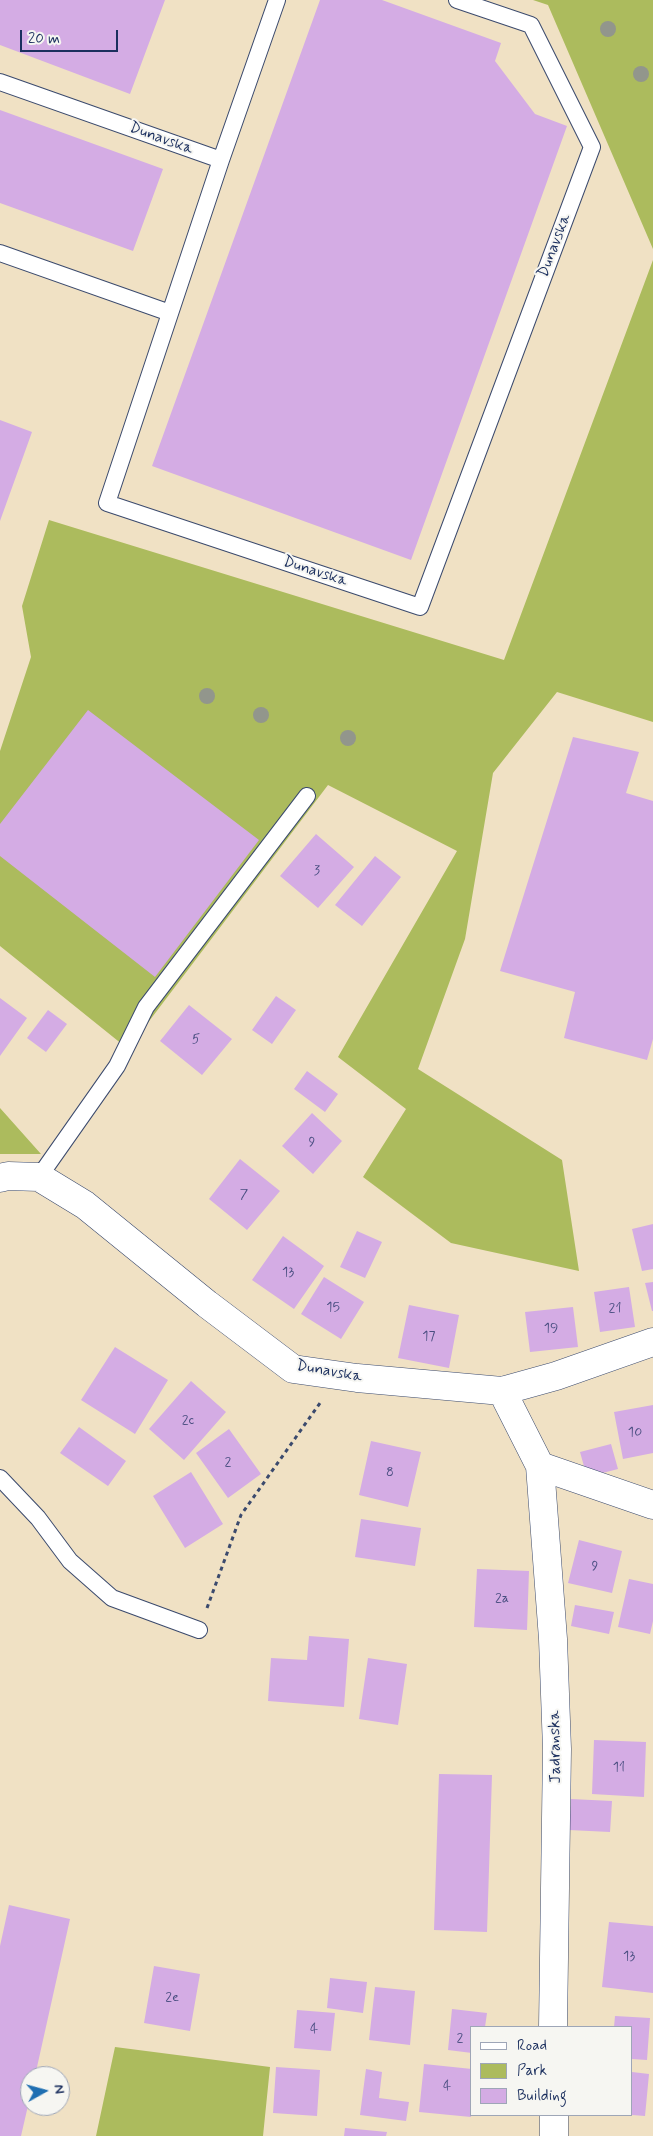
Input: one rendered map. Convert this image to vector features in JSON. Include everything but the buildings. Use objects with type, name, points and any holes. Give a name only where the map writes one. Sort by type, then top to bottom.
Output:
[{"type":"street","points":[[0,1178],[8,1176],[39,1177]]},
{"type":"street","name":"Dunavska","points":[[39,1177],[85,1206],[207,1304],[293,1369],[502,1391],[556,1376],[653,1342]]},
{"type":"street","name":"Jadranska","points":[[502,1391],[540,1466],[553,1639],[557,1749],[553,2026]]},
{"type":"street","points":[[540,1466],[653,1505]]},
{"type":"street","points":[[554,2116],[554,2136]]},
{"type":"lane","points":[[221,160],[278,0]]},
{"type":"lane","name":"Dunavska","points":[[0,82],[221,160],[107,503],[420,606],[592,147],[531,25],[457,0]]},
{"type":"lane","points":[[0,253],[170,313]]},
{"type":"lane","points":[[39,1177],[117,1066],[146,1007],[307,796]]},
{"type":"lane","points":[[0,1478],[38,1518],[70,1561],[112,1598],[199,1630]]},
{"type":"path","points":[[199,1630],[241,1515],[338,1375]]},
{"type":"green space","points":[[533,0],[653,0],[653,249],[548,5]]},
{"type":"green space","points":[[653,260],[653,722],[557,692],[493,773],[465,939],[418,1069],[562,1160],[579,1271],[451,1243],[363,1177],[406,1109],[338,1057],[457,851],[328,785],[128,1049],[0,946],[0,751],[31,657],[22,606],[49,520],[504,660]]},
{"type":"green space","points":[[0,1108],[41,1154],[0,1154]]},
{"type":"green space","points":[[115,2047],[270,2067],[263,2136],[96,2136]]}]
